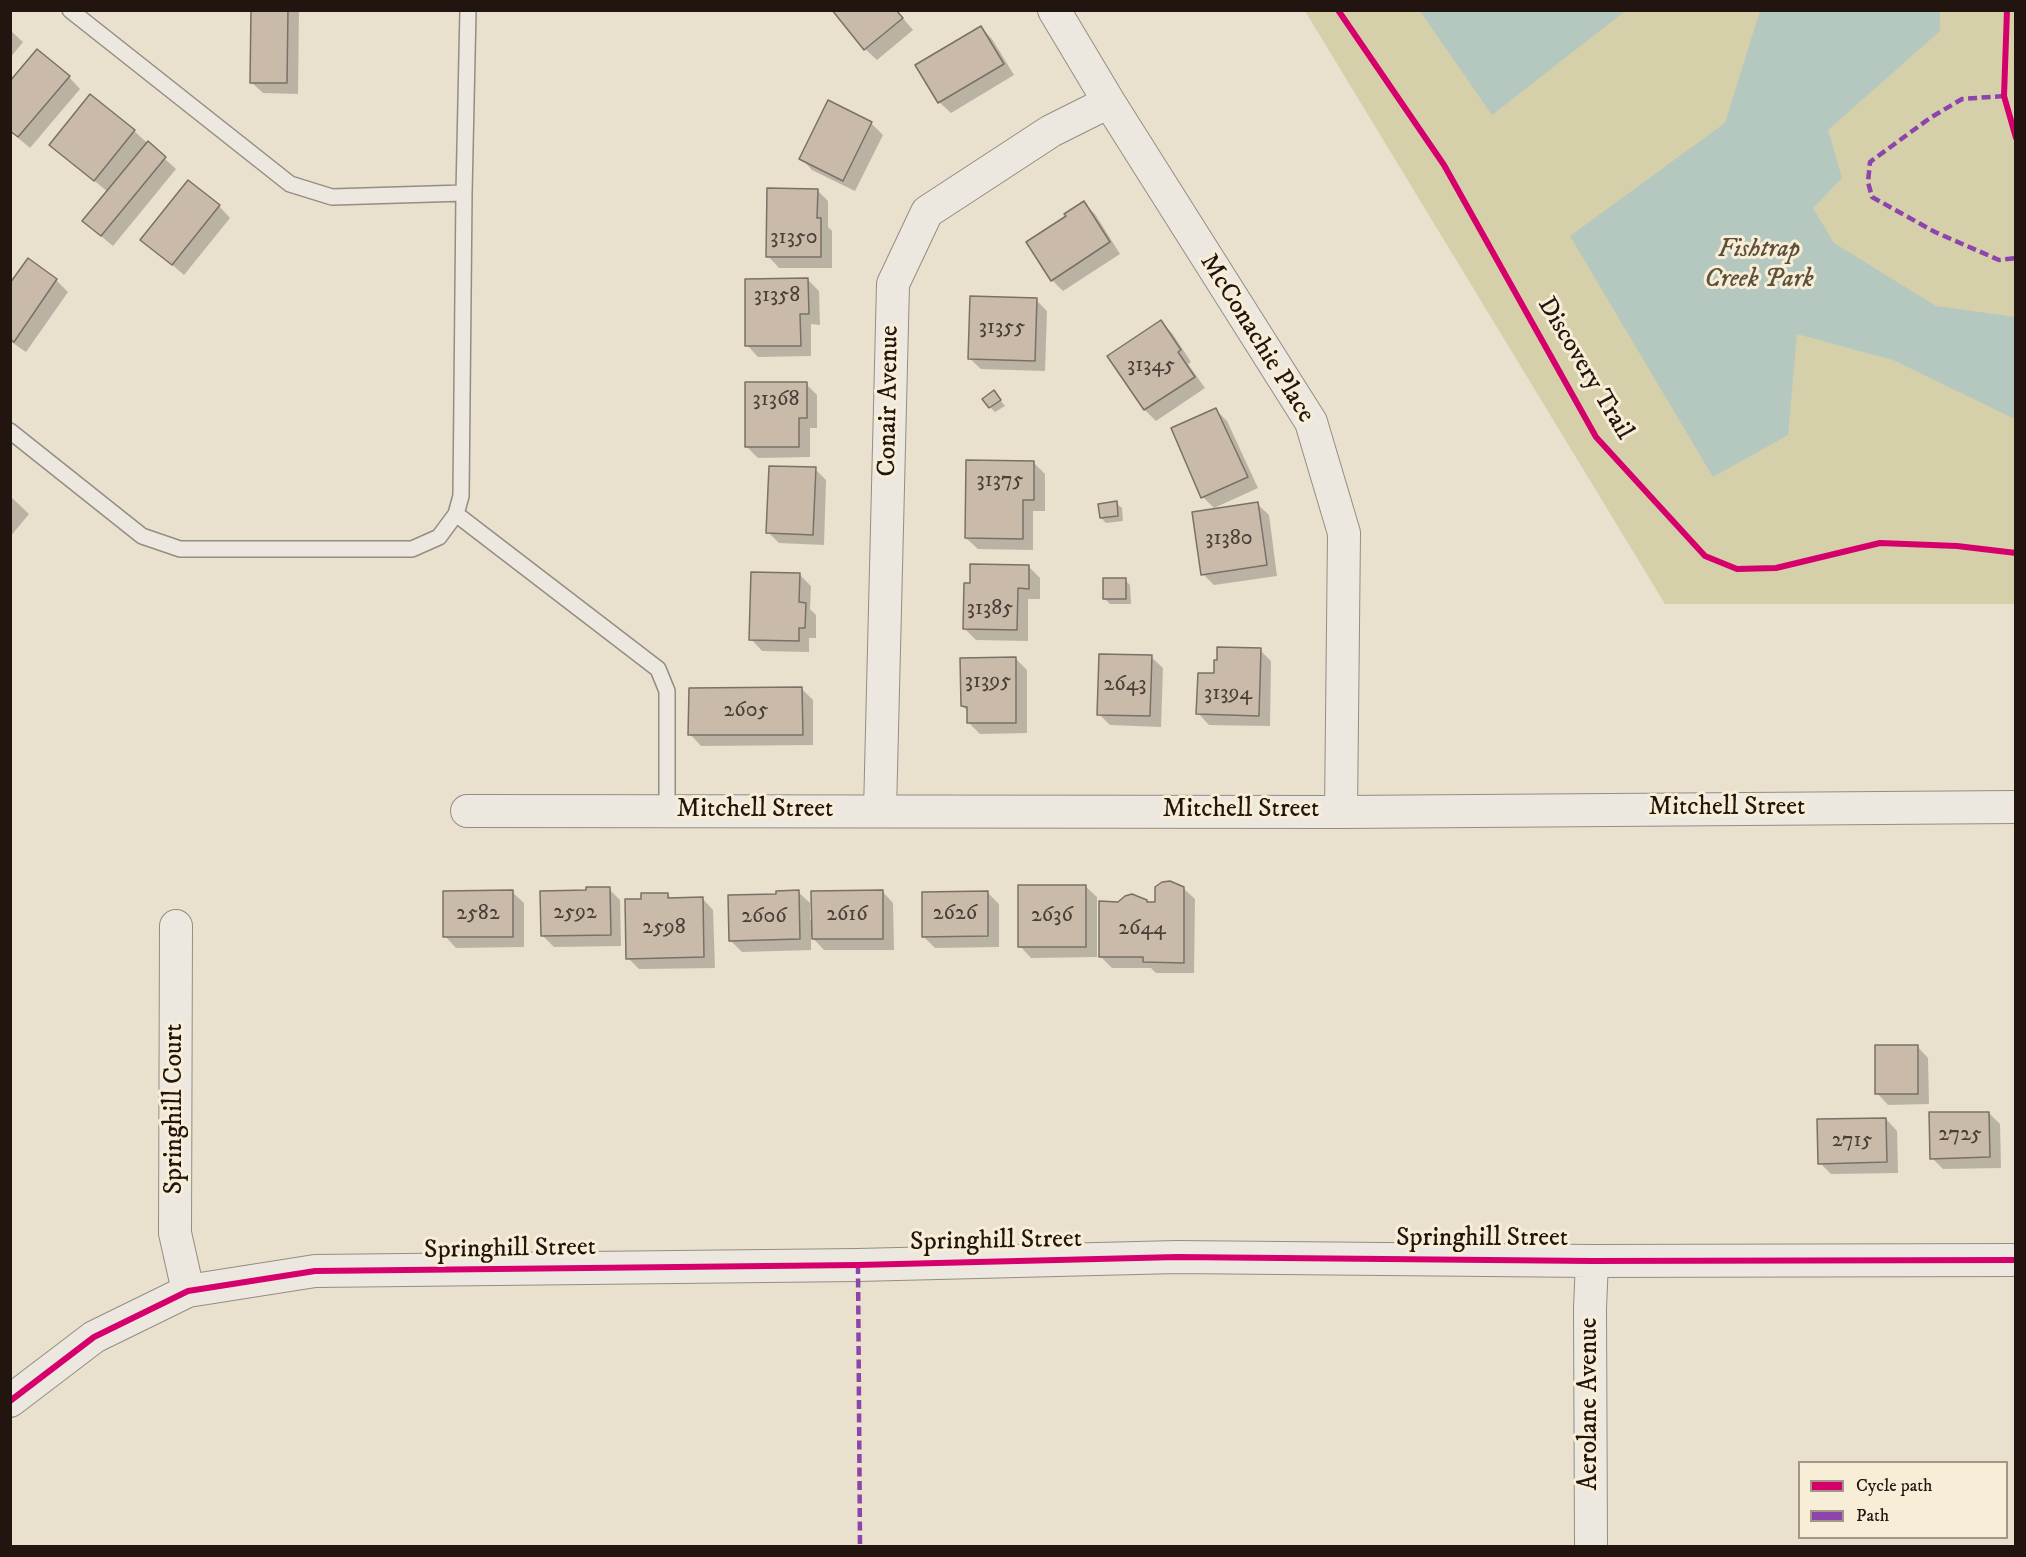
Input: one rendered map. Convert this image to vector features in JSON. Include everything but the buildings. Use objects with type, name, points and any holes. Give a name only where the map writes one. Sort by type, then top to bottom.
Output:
[{"type":"street","name":"McConachie Place","points":[[1054,10],[1109,102],[1311,422],[1344,532],[1341,812]]},
{"type":"street","name":"Conair Avenue","points":[[880,811],[893,284],[927,212],[1052,131],[1109,102]]},
{"type":"street","name":"Mitchell Street","points":[[467,811],[1341,812],[2016,807]]},
{"type":"street","name":"Springhill Court","points":[[176,926],[175,1233],[188,1291]]},
{"type":"street","name":"Springhill Street","points":[[10,1401],[94,1337],[188,1291],[315,1271],[870,1265],[1177,1257],[1592,1261],[2016,1260]]},
{"type":"street","name":"Aerolane Avenue","points":[[1591,1546],[1590,1308],[1592,1261]]},
{"type":"lane","points":[[70,10],[290,184],[332,197],[464,193]]},
{"type":"lane","points":[[10,431],[142,536],[180,549],[412,549],[439,537],[456,514],[461,496],[468,10]]},
{"type":"lane","points":[[456,514],[658,669],[667,691],[667,811]]},
{"type":"green space","name":"Fishtrap Creek Park","points":[[1305,11],[2015,11],[2015,604],[1665,604]]},
{"type":"shaded area","points":[[1420,11],[1625,11],[1492,115]]},
{"type":"shaded area","points":[[1760,11],[1940,11],[1940,31],[1828,130],[1842,178],[1813,208],[1834,243],[1936,306],[2015,317],[2015,419],[1893,360],[1797,334],[1788,435],[1713,477],[1570,236],[1725,123]]},
{"type":"marked path","points":[[2004,96],[1962,99],[1930,118],[1870,162],[1868,182],[1872,197],[1935,232],[1999,260],[2016,258]]},
{"type":"marked path","points":[[858,1265],[860,1546]]},
{"type":"cycle path","name":"Discovery Trail","points":[[1338,10],[1444,165],[1596,437],[1705,556],[1737,569],[1776,568],[1880,543],[1957,546],[2016,553]]},
{"type":"cycle path","points":[[2007,10],[2004,96],[2016,138]]},
{"type":"cycle path","points":[[10,1401],[94,1337],[188,1291],[315,1271],[858,1265],[1177,1257],[1592,1261],[2016,1260]]}]
